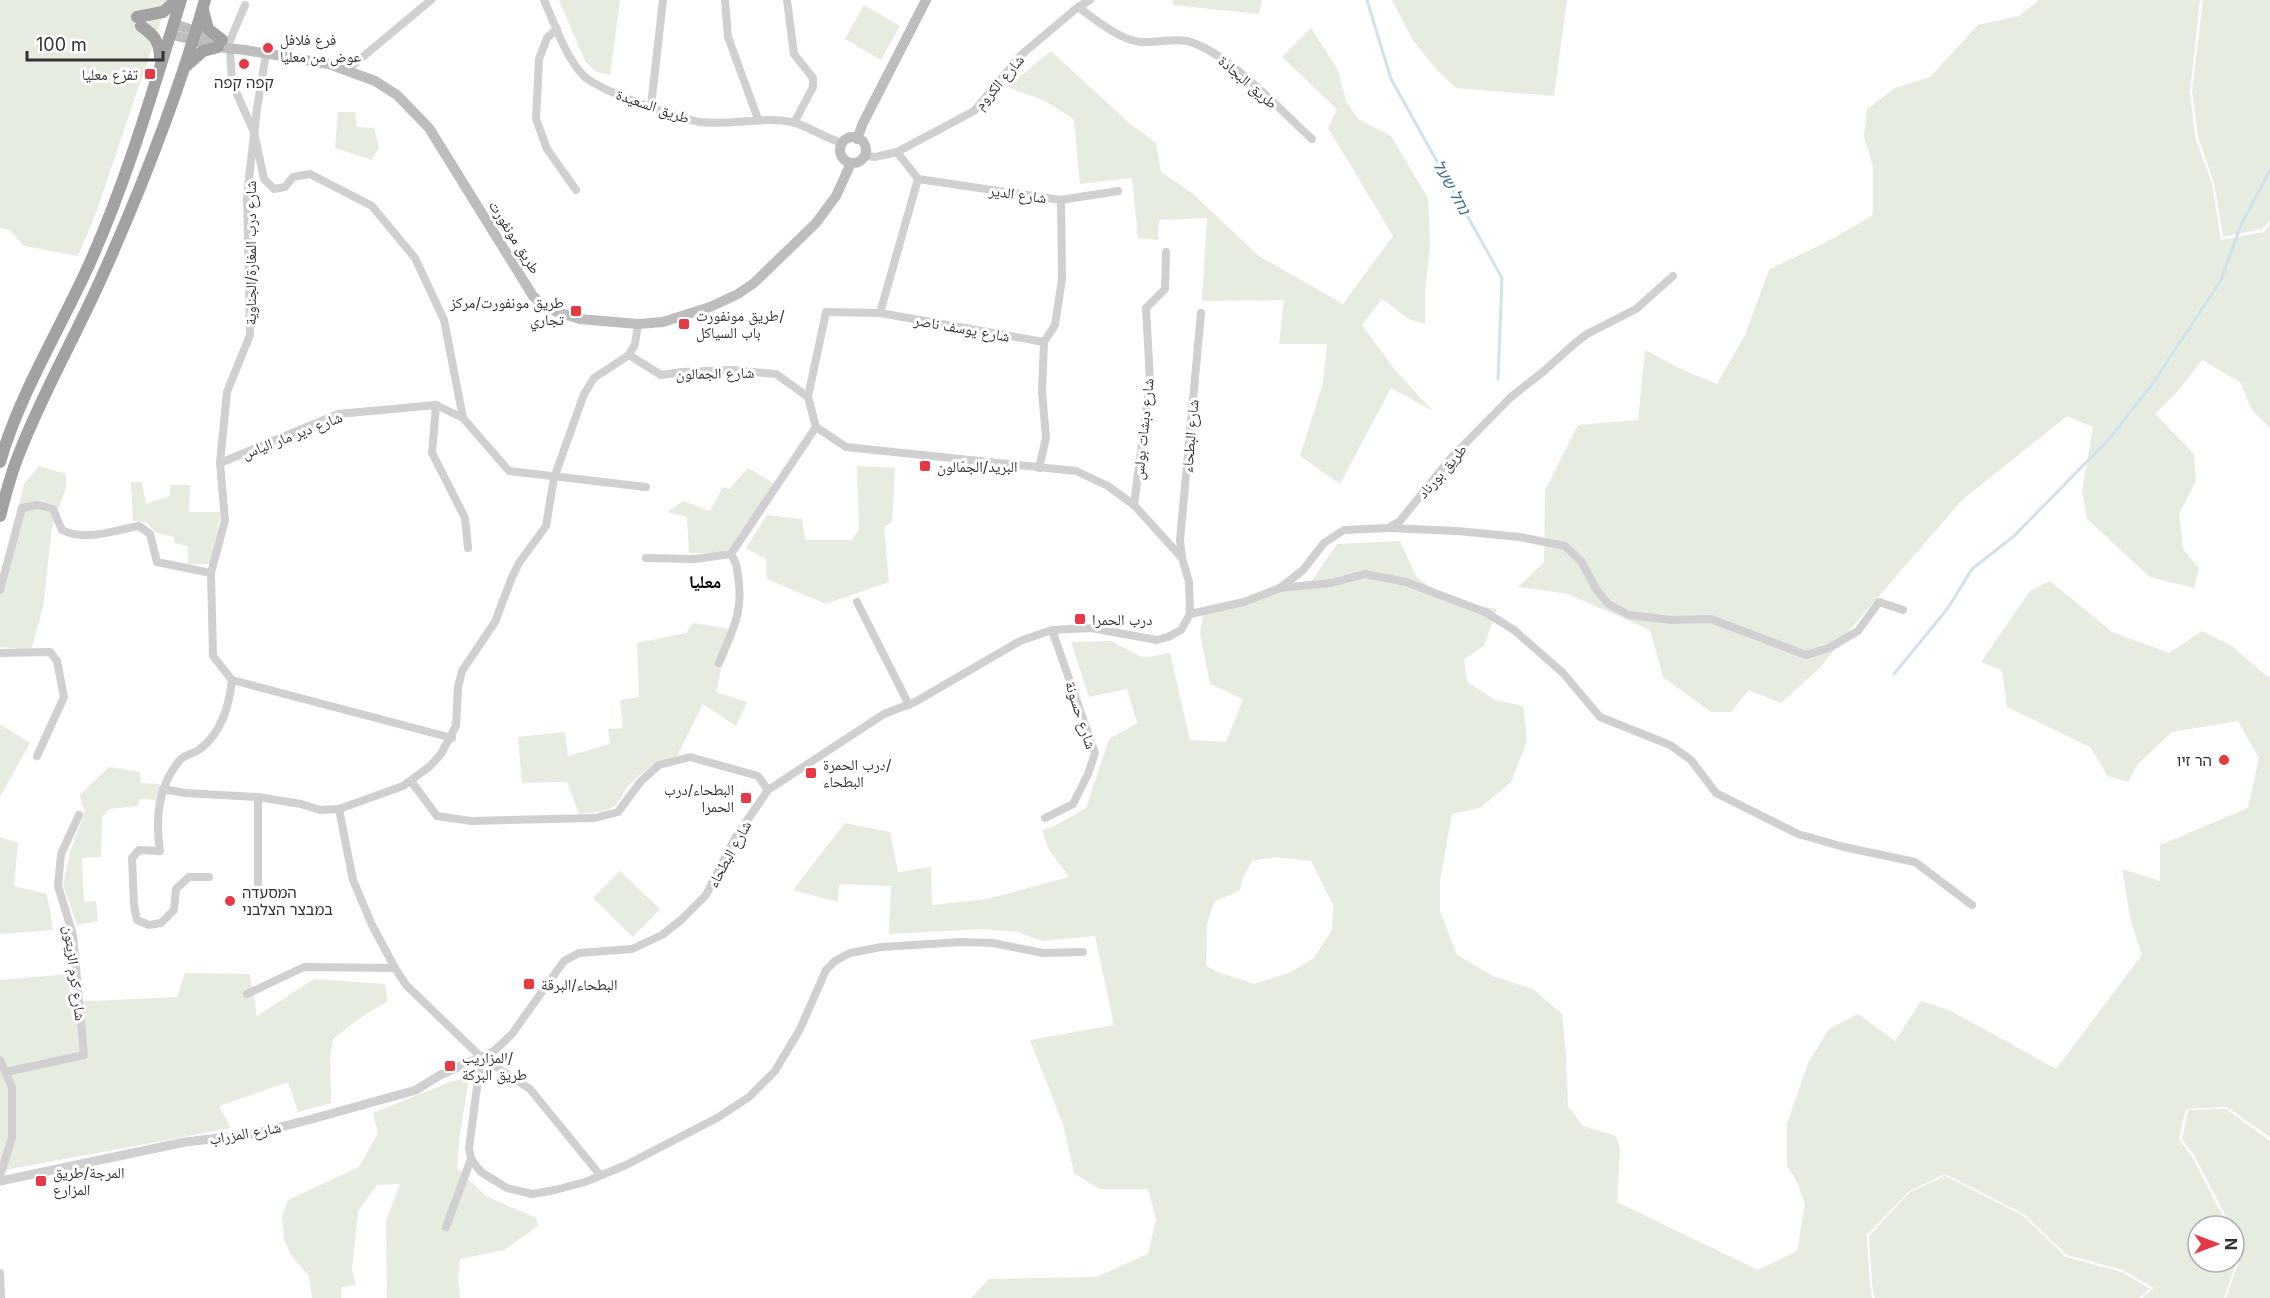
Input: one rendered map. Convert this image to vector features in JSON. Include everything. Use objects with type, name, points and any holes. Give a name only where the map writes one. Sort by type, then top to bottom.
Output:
[{"type":"highway","points":[[160,65],[160,45],[153,34],[139,22],[163,12],[179,0]]},
{"type":"highway","points":[[0,462],[21,406],[88,268],[115,204],[172,29],[179,0]]},
{"type":"highway","points":[[204,5],[208,29],[225,45]]},
{"type":"highway","points":[[0,516],[16,460],[35,414],[98,285],[136,200],[185,67],[204,5]]},
{"type":"highway","points":[[185,67],[203,51],[225,45]]},
{"type":"main road","points":[[857,139],[926,0]]},
{"type":"main road","name":"طريق مونفورت","points":[[172,29],[245,50],[347,69],[375,81],[397,95],[429,128],[533,296],[557,312],[580,319],[638,324],[663,322],[710,307],[738,294],[754,283],[816,223],[836,196],[851,163]]},
{"type":"main road","points":[[849,138],[857,139],[865,147],[865,156],[859,162],[851,163],[842,155],[843,143],[849,138]]},
{"type":"street","points":[[347,69],[431,0]]},
{"type":"street","name":"طريق السعيدة","points":[[544,0],[570,56],[582,74],[590,81],[610,91],[700,122],[724,123],[758,119],[794,123],[832,141],[843,143]]},
{"type":"street","points":[[651,106],[663,0]]},
{"type":"street","points":[[725,0],[728,37],[758,119]]},
{"type":"street","points":[[787,0],[794,54],[813,78],[813,87],[794,123]]},
{"type":"street","name":"شارع الكروم","points":[[865,156],[875,157],[897,153],[974,111],[1022,55],[1078,7],[1090,0]]},
{"type":"street","points":[[245,5],[225,45],[232,83],[254,132],[264,179],[274,189],[285,188],[293,177],[310,174],[328,182],[372,206],[416,258],[444,320],[463,418]]},
{"type":"street","name":"طريق البجادة","points":[[1078,7],[1108,29],[1139,42],[1186,41],[1213,52],[1250,82],[1312,140]]},
{"type":"street","points":[[557,29],[547,38],[539,59],[536,119],[547,149],[576,190]]},
{"type":"street","name":"شارع درب المغارة/الجناوية","points":[[232,680],[213,656],[211,573],[225,520],[220,463],[227,392],[250,335],[248,196],[254,132],[266,54]]},
{"type":"street","points":[[880,313],[918,179],[897,153]]},
{"type":"street","name":"شارع الدير","points":[[918,179],[1061,200],[1118,191]]},
{"type":"street","points":[[1039,468],[1046,438],[1042,392],[1044,342],[1055,325],[1062,279],[1061,200]]},
{"type":"street","name":"شارع دبشات بولس","points":[[1134,505],[1150,381],[1146,308],[1165,289],[1166,252]]},
{"type":"street","name":"طريق بورناد","points":[[1388,528],[1400,521],[1450,459],[1511,397],[1587,334],[1636,309],[1673,276]]},
{"type":"street","name":"شارع يوسف ناصر","points":[[808,397],[826,312],[880,313],[1044,342]]},
{"type":"street","name":"شارع البطحاء","points":[[1182,558],[1180,540],[1201,314]]},
{"type":"street","points":[[163,789],[185,793],[258,797],[301,804],[321,810],[339,809],[411,781],[441,754],[452,738],[456,726],[458,687],[462,671],[495,622],[519,563],[546,526],[554,478],[584,394],[594,378],[629,355],[635,344],[638,324]]},
{"type":"street","name":"شارع الجمالون","points":[[629,355],[660,375],[732,370],[776,374],[808,397]]},
{"type":"street","points":[[808,397],[816,427],[846,447],[1076,471],[1108,486],[1134,505],[1182,558],[1189,582],[1190,614],[1244,602],[1280,588],[1331,583],[1365,574],[1406,582],[1485,612],[1514,630],[1563,674],[1599,717],[1670,746],[1691,759],[1716,793],[1798,834],[1844,847],[1915,862],[1972,905]]},
{"type":"street","points":[[468,548],[465,518],[432,453],[436,405],[463,418],[509,471],[646,487]]},
{"type":"street","name":"شارع دير مار الياس","points":[[220,463],[338,414],[436,405]]},
{"type":"street","points":[[646,558],[695,559],[730,554],[816,427]]},
{"type":"street","points":[[0,591],[22,508],[38,504],[53,509],[62,530],[71,534],[93,536],[139,526],[150,534],[157,562],[211,573]]},
{"type":"street","points":[[1280,588],[1303,570],[1324,543],[1344,530],[1388,528],[1520,537],[1565,546],[1581,561],[1596,589],[1608,604],[1629,615],[1671,620],[1711,619],[1806,655],[1829,648],[1858,631],[1879,602],[1903,610]]},
{"type":"street","points":[[719,663],[737,617],[741,597],[736,561],[730,554]]},
{"type":"street","points":[[857,602],[909,705]]},
{"type":"street","name":"شارع البطحاء","points":[[481,1057],[495,1050],[512,1034],[564,961],[579,953],[632,949],[662,935],[681,920],[706,895],[735,837],[768,790],[884,714],[909,705],[1020,641],[1052,630],[1091,628],[1157,640],[1181,630],[1190,614]]},
{"type":"street","name":"شارع حسونة","points":[[1045,818],[1072,804],[1088,774],[1095,753],[1052,630]]},
{"type":"street","points":[[0,653],[50,652],[57,661],[64,697],[37,756]]},
{"type":"street","points":[[209,877],[189,877],[176,889],[174,910],[161,923],[149,925],[137,920],[132,858],[139,850],[160,851],[156,826],[163,789],[181,759],[200,749],[221,724],[230,697],[232,680],[452,738]]},
{"type":"street","points":[[411,781],[437,816],[471,821],[595,818],[618,812],[641,781],[659,765],[690,758],[758,776],[768,790]]},
{"type":"street","points":[[258,797],[258,895]]},
{"type":"street","points":[[339,809],[353,880],[372,925],[406,985],[481,1057],[530,1089],[600,1176]]},
{"type":"street","name":"شارع كرم الزيتون","points":[[6,1072],[84,1055],[73,935],[58,886],[61,855],[79,815]]},
{"type":"street","points":[[481,1057],[469,1148],[471,1159],[481,1172],[507,1188],[532,1194],[555,1190],[626,1165],[717,1118],[749,1097],[775,1071],[783,1059],[826,970],[850,953],[880,947],[962,942],[993,943],[1043,953],[1083,952]]},
{"type":"street","points":[[247,994],[304,967],[395,968]]},
{"type":"street","name":"شارع المزراب","points":[[0,1179],[185,1142],[238,1137],[289,1125],[416,1090],[440,1075],[481,1057]]},
{"type":"street","points":[[0,1060],[12,1087],[12,1138],[0,1179]]},
{"type":"street","points":[[446,1227],[471,1159]]},
{"type":"street","points":[[0,1273],[1,1298]]},
{"type":"shaded area","points":[[0,0],[168,0],[96,213],[78,256],[24,246],[10,230],[0,228]]},
{"type":"shaded area","points":[[559,0],[620,0],[610,75],[596,72],[585,61]]},
{"type":"shaded area","points":[[1173,0],[1262,0],[1259,14],[1173,5]]},
{"type":"shaded area","points":[[1392,0],[1567,0],[1554,96],[1456,88],[1436,69],[1412,39]]},
{"type":"shaded area","points":[[2039,0],[2200,0],[2190,92],[2195,137],[2212,184],[2221,240],[2264,232],[2270,224],[2270,428],[2252,410],[2240,382],[2202,360],[2178,391],[2155,414],[2194,454],[2196,481],[2179,514],[2183,549],[2199,568],[2194,588],[2150,577],[2087,519],[2082,491],[2093,427],[2067,416],[1962,500],[1820,668],[1781,703],[1749,690],[1731,712],[1711,712],[1663,677],[1650,630],[1568,594],[1518,587],[1544,562],[1545,491],[1578,425],[1638,420],[1645,350],[1683,370],[1717,384],[1745,335],[1769,270],[1834,238],[1873,215],[1873,167],[1864,137],[1867,109],[1895,88],[1930,77],[1978,25],[2019,16]]},
{"type":"shaded area","points":[[2203,0],[2270,0],[2270,220],[2262,229],[2223,237],[2214,183],[2198,137],[2192,92]]},
{"type":"shaded area","points":[[864,5],[900,26],[881,60],[845,39]]},
{"type":"shaded area","points":[[1311,28],[1338,70],[1346,101],[1358,119],[1391,136],[1428,198],[1430,247],[1425,291],[1425,324],[1409,319],[1382,299],[1362,325],[1395,370],[1433,411],[1391,388],[1340,484],[1300,456],[1323,383],[1327,344],[1279,344],[1284,300],[1202,301],[1207,218],[1159,220],[1158,240],[1138,238],[1132,178],[1080,184],[1074,119],[1043,100],[1007,87],[1051,51],[1128,122],[1156,143],[1161,172],[1192,193],[1259,256],[1343,304],[1393,236],[1328,128],[1337,109],[1282,57]]},
{"type":"shaded area","points":[[338,112],[355,112],[357,127],[374,128],[379,147],[372,160],[335,148]]},
{"type":"shaded area","points":[[39,466],[66,474],[66,488],[52,527],[43,608],[31,650],[0,647],[0,582],[24,484]]},
{"type":"shaded area","points":[[857,466],[895,468],[892,522],[884,527],[889,582],[826,604],[767,579],[766,559],[746,548],[767,515],[802,519],[805,540],[852,540],[859,529]]},
{"type":"shaded area","points":[[748,468],[775,484],[730,549],[717,553],[689,553],[687,517],[667,512],[683,501],[710,511],[723,487],[729,489]]},
{"type":"shaded area","points":[[131,482],[142,482],[146,504],[170,496],[170,485],[190,485],[189,512],[221,512],[211,564],[188,564],[188,546],[174,543],[174,537],[155,532],[146,522],[133,521]]},
{"type":"shaded area","points":[[1400,541],[1416,576],[1446,600],[1497,609],[1484,646],[1464,659],[1467,682],[1495,700],[1523,706],[1527,741],[1511,782],[1480,808],[1452,814],[1440,881],[1440,911],[1457,955],[1493,976],[1533,989],[1562,1014],[1568,1106],[1583,1126],[1616,1136],[1620,1150],[1617,1202],[1758,1270],[1797,1251],[1805,1205],[1797,1182],[1787,1166],[1787,1124],[1808,1063],[1829,1029],[1858,1014],[1895,1041],[1921,1001],[1949,1010],[2056,1069],[2142,955],[2131,922],[2122,869],[2160,881],[2160,845],[2248,808],[2259,758],[2238,721],[2172,732],[2138,764],[2128,782],[2108,776],[2090,747],[2007,707],[2002,670],[1981,662],[2030,591],[2050,581],[2112,632],[2169,653],[2202,631],[2233,647],[2268,677],[2270,676],[2270,1137],[2227,1107],[2186,1109],[2179,1139],[2192,1157],[2222,1214],[2186,1214],[2186,1274],[2232,1274],[2224,1298],[2142,1298],[2154,1288],[2123,1270],[2067,1255],[2024,1214],[1945,1174],[1909,1191],[1867,1235],[1872,1298],[971,1298],[989,1279],[1096,1277],[1148,1254],[1156,1219],[1148,1189],[1099,1189],[1074,1173],[1063,1124],[1030,1040],[1114,1025],[1095,936],[1042,941],[1018,932],[982,929],[889,934],[891,886],[839,884],[838,902],[793,890],[845,823],[890,832],[898,872],[931,867],[932,905],[987,899],[1069,877],[1049,850],[1042,830],[1053,827],[1086,808],[1109,739],[1137,723],[1127,689],[1089,697],[1071,642],[1111,641],[1143,658],[1170,653],[1190,740],[1226,742],[1243,699],[1210,684],[1200,633],[1204,612],[1311,582],[1337,544]],"holes":[[[1276,857],[1311,861],[1333,905],[1332,930],[1314,958],[1289,973],[1254,984],[1206,966],[1207,924],[1214,902],[1240,890],[1243,877],[1252,861]]]},
{"type":"shaded area","points":[[693,623],[730,629],[716,692],[747,702],[736,726],[703,704],[677,756],[656,764],[643,773],[626,789],[616,805],[603,811],[579,814],[567,782],[522,783],[518,737],[565,732],[568,756],[610,744],[608,729],[623,728],[620,700],[639,697],[637,643],[686,633]]},
{"type":"shaded area","points":[[0,724],[30,743],[0,797]]},
{"type":"shaded area","points":[[109,767],[140,772],[141,783],[160,784],[157,800],[139,799],[138,806],[109,809],[102,817],[101,857],[82,858],[84,902],[96,901],[98,921],[77,925],[63,885],[70,852],[85,811],[80,795]]},
{"type":"shaded area","points":[[0,837],[18,843],[14,886],[47,894],[53,930],[0,934]]},
{"type":"shaded area","points":[[620,871],[660,909],[633,937],[593,898]]},
{"type":"shaded area","points":[[185,973],[250,974],[257,1016],[314,979],[385,984],[388,1001],[361,1017],[333,1039],[330,1058],[331,1103],[298,1112],[288,1082],[219,1106],[231,1128],[0,1171],[0,980],[70,974],[69,1002],[177,997]]},
{"type":"shaded area","points":[[469,1078],[457,1168],[486,1196],[536,1218],[538,1226],[504,1250],[460,1259],[458,1278],[460,1298],[387,1298],[386,1221],[400,1184],[377,1185],[358,1211],[352,1270],[356,1284],[341,1288],[341,1298],[312,1298],[309,1276],[291,1255],[284,1240],[282,1216],[288,1200],[359,1167],[378,1133],[373,1113],[450,1082]]},
{"type":"shaded area","points":[[2226,1109],[2270,1141],[2270,1298],[2226,1298],[2234,1274],[2246,1274],[2246,1214],[2225,1214],[2194,1155],[2182,1139],[2188,1110]]},
{"type":"shaded area","points":[[1945,1176],[2022,1215],[2066,1257],[2122,1272],[2150,1289],[2139,1298],[1875,1298],[1869,1236],[1910,1192]]},
{"type":"waterway","name":"נחל שעל","points":[[1367,0],[1391,79],[1502,278],[1498,379]]},
{"type":"waterway","points":[[1894,674],[1948,608],[1972,569],[2014,536],[2110,438],[2153,383],[2221,280],[2241,225],[2270,170]]},
{"type":"place","name":"فرع فلافل عوض من معليا","points":[[268,48]]},
{"type":"place","name":"קפה קפה","points":[[244,64]]},
{"type":"place","name":"تفرّع معليا","points":[[150,74]]},
{"type":"place","name":"طريق مونفورت/مركز تجاري","points":[[576,311]]},
{"type":"place","name":"طريق مونفورت/ باب السياكل","points":[[684,324]]},
{"type":"place","name":"البريد/الجمّالون","points":[[925,466]]},
{"type":"place","name":"درب الحمرا","points":[[1080,619]]},
{"type":"place","name":"הר זיו","points":[[2224,760]]},
{"type":"place","name":"درب الحمرة/ البطحاء","points":[[811,773]]},
{"type":"place","name":"البطحاء/درب الحمرا","points":[[746,798]]},
{"type":"place","name":"המסעדה במבצר הצלבני","points":[[230,901]]},
{"type":"place","name":"البطحاء/البرقة","points":[[529,984]]},
{"type":"place","name":"المزاريب/ طريق البركة","points":[[450,1066]]},
{"type":"place","name":"المرجة/طريق المزارع","points":[[41,1181]]},
{"type":"district","name":"معليا","points":[[705,581]]}]
